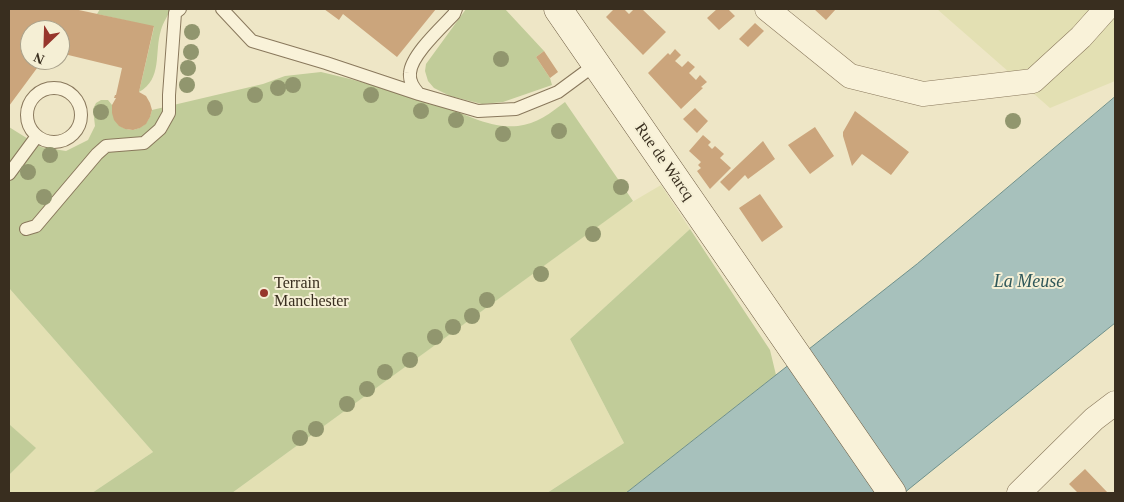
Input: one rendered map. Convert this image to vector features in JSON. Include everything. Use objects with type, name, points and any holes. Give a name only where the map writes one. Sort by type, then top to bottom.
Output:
[{"type":"main road","name":"Rue de Warcq","points":[[558,9],[892,493]]},
{"type":"street","points":[[767,9],[850,76],[923,94],[1033,81],[1081,38],[1106,9]]},
{"type":"street","points":[[1019,493],[1094,419],[1115,404]]},
{"type":"lane","points":[[26,229],[36,226],[97,154],[106,146],[144,143],[160,129],[169,113],[175,13],[180,9]]},
{"type":"lane","points":[[222,9],[252,41],[478,111],[516,109],[558,92],[596,64]]},
{"type":"lane","points":[[419,94],[411,83],[410,72],[416,58],[454,14],[456,9]]},
{"type":"lane","points":[[52,87],[70,92],[81,107],[82,116],[76,132],[70,138],[62,141],[44,140],[37,136],[31,129],[27,111],[35,95],[52,87]]},
{"type":"lane","points":[[9,174],[37,136]]},
{"type":"shaded area","points":[[937,9],[1115,9],[1115,81],[1050,108]]},
{"type":"shaded area","points":[[661,185],[690,229],[570,339],[624,443],[547,493],[232,493],[627,205]]},
{"type":"shaded area","points":[[9,288],[153,452],[92,493],[9,493],[9,475],[35,448],[9,424]]},
{"type":"green space","points":[[100,9],[171,9],[161,30],[155,72],[152,80],[147,87],[139,92],[154,27],[97,14]]},
{"type":"green space","points":[[466,9],[505,9],[544,51],[536,57],[550,78],[552,85],[503,102],[482,104],[450,96],[434,88],[428,81],[425,71],[426,64]]},
{"type":"green space","points":[[321,72],[438,104],[477,120],[497,125],[518,126],[531,123],[549,114],[565,102],[633,201],[232,493],[92,493],[153,452],[9,288],[9,127],[41,147],[66,151],[88,140],[95,126],[93,109],[96,103],[101,100],[108,100],[112,105],[113,115],[117,123],[129,130],[143,126],[149,119],[152,110],[263,84],[285,76]]},
{"type":"green space","points":[[690,229],[770,350],[776,375],[626,493],[547,493],[624,443],[570,339]]},
{"type":"green space","points":[[9,424],[36,448],[9,475]]},
{"type":"water","name":"La Meuse","points":[[1115,97],[1115,323],[904,493],[626,493],[917,264]]},
{"type":"building","points":[[9,9],[74,9],[154,26],[139,92],[146,96],[152,110],[146,124],[140,128],[133,130],[125,129],[114,120],[112,105],[116,98],[114,98],[122,68],[70,55],[70,20],[20,20],[20,70],[36,70],[9,106]]},
{"type":"building","points":[[324,9],[436,9],[397,57],[343,14],[339,20]]},
{"type":"building","points":[[614,9],[624,9],[629,14],[634,9],[642,9],[666,32],[643,55],[606,17]]},
{"type":"building","points":[[717,9],[728,9],[735,16],[719,30],[707,18]]},
{"type":"building","points":[[814,9],[836,9],[826,20]]},
{"type":"building","points":[[755,23],[764,31],[748,47],[739,39]]},
{"type":"building","points":[[675,49],[681,55],[675,61],[682,67],[688,61],[695,67],[689,73],[696,80],[700,75],[707,82],[681,109],[648,73],[668,53],[670,55]]},
{"type":"building","points":[[544,51],[558,72],[550,78],[536,57]]},
{"type":"building","points":[[695,108],[708,121],[697,133],[683,119]]},
{"type":"building","points":[[855,111],[909,152],[891,175],[862,154],[852,166],[843,132]]},
{"type":"building","points":[[815,127],[834,156],[810,174],[788,145]]},
{"type":"building","points":[[703,135],[711,142],[708,145],[712,149],[715,146],[724,154],[720,158],[731,168],[710,189],[697,171],[701,168],[698,165],[701,162],[689,151]]},
{"type":"building","points":[[763,141],[775,159],[748,179],[745,175],[729,191],[720,182]]},
{"type":"building","points":[[760,194],[783,227],[762,242],[739,208]]},
{"type":"building","points":[[1085,469],[1108,493],[1078,493],[1069,484]]},
{"type":"place","name":"Terrain Manchester","points":[[264,293]]}]
